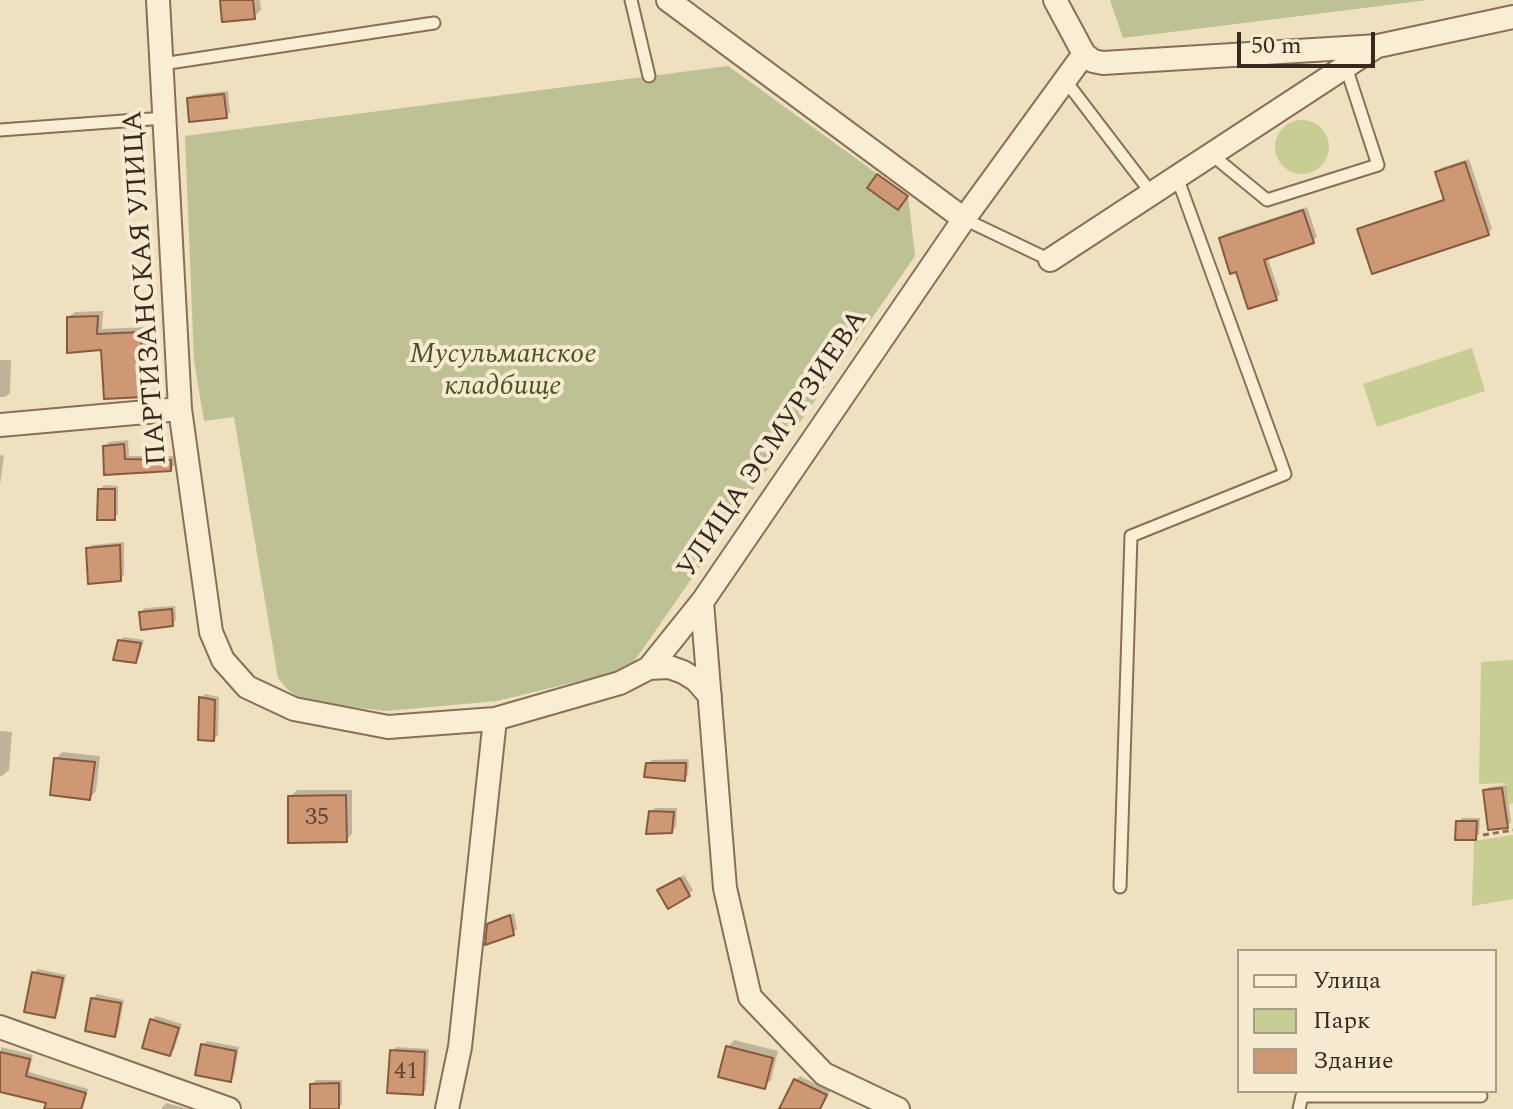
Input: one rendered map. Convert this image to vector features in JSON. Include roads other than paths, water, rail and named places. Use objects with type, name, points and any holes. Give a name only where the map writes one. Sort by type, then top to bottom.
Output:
[{"type":"street","name":"ПАРТИЗАНСКАЯ УЛИЦА","points":[[158,0],[180,409],[211,632],[223,660],[247,687],[294,709],[388,727],[495,719],[620,683],[649,668]]},
{"type":"street","points":[[668,0],[964,219]]},
{"type":"street","points":[[1055,0],[1084,54],[1093,61],[1103,63],[1378,46],[1513,17]]},
{"type":"street","points":[[1050,260],[1378,46]]},
{"type":"street","name":"УЛИЦА ЭСМУРЗИЕВА","points":[[898,1109],[824,1074],[750,997],[725,888],[702,602],[964,219],[1084,54]]},
{"type":"street","points":[[0,425],[180,409]]},
{"type":"street","points":[[649,668],[702,602]]},
{"type":"street","points":[[649,668],[669,667],[683,672],[696,680],[710,696]]},
{"type":"street","points":[[447,1109],[460,1047],[495,719]]},
{"type":"street","points":[[0,1027],[229,1109]]},
{"type":"lane","points":[[631,0],[649,76]]},
{"type":"lane","points":[[162,64],[434,23]]},
{"type":"lane","points":[[1212,155],[1267,200],[1378,165],[1346,67]]},
{"type":"lane","points":[[1065,80],[1152,194]]},
{"type":"lane","points":[[0,130],[166,118]]},
{"type":"lane","points":[[1120,887],[1131,536],[1285,474],[1177,177]]},
{"type":"lane","points":[[964,219],[1050,260]]},
{"type":"lane","points":[[1299,1109],[1302,1096],[1481,1096]]},
{"type":"park label","name":"Мусульманское кладбище","points":[[503,373]]}]
